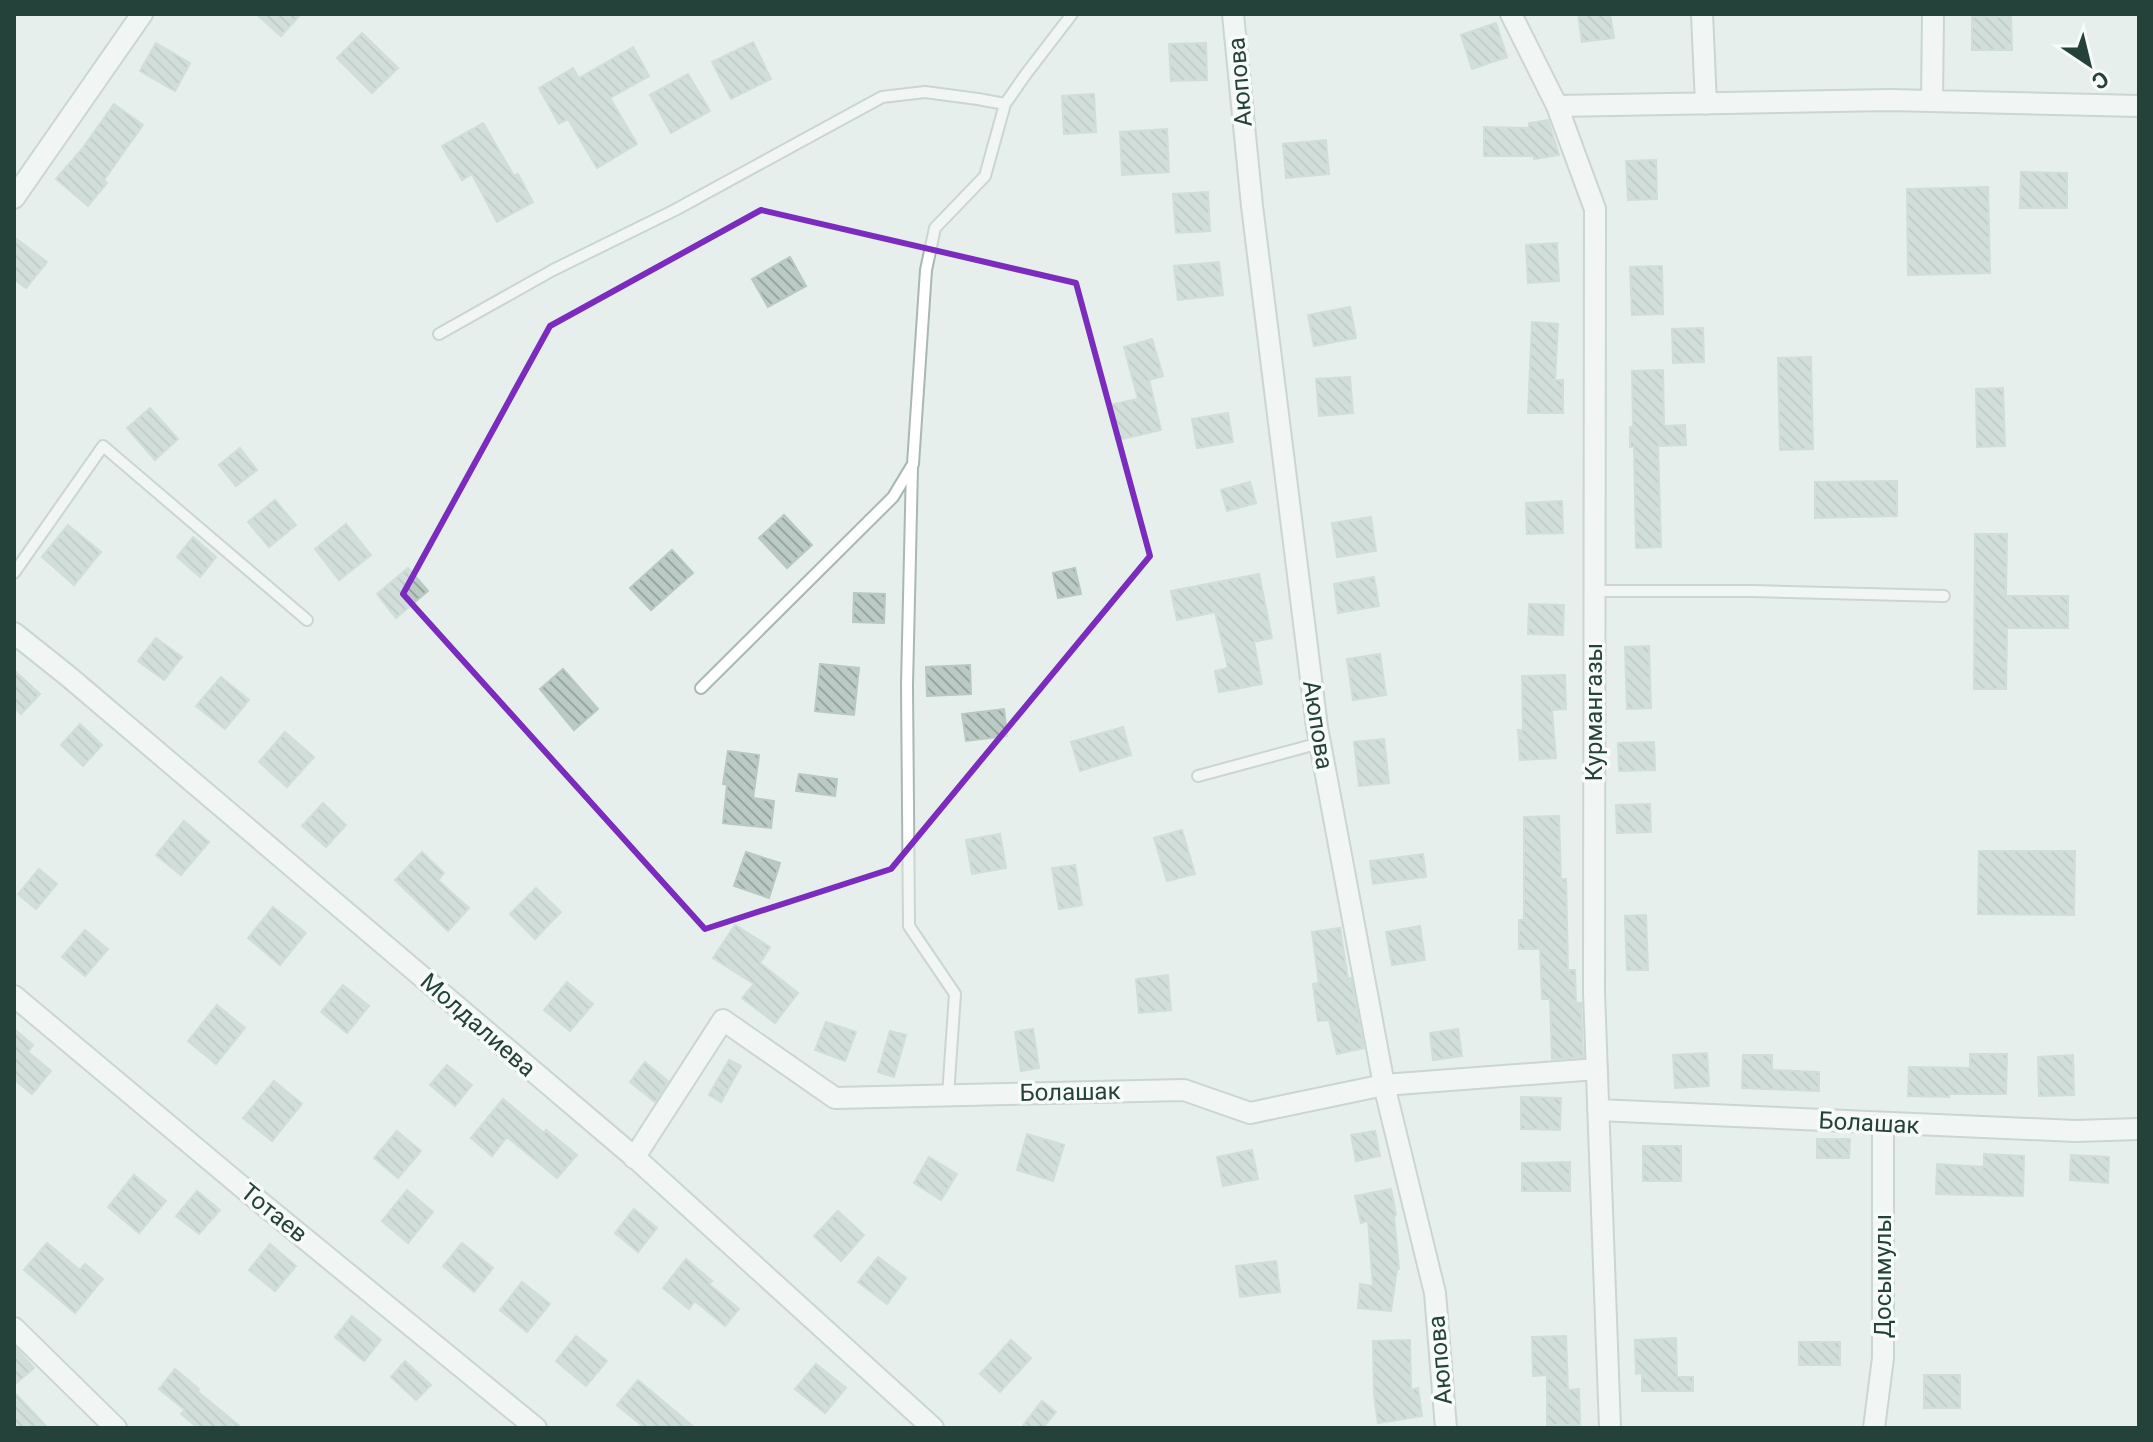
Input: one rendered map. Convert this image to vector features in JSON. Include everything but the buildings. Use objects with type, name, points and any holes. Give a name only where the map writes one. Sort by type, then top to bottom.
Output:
[{"type":"street","points":[[14,198],[142,14]]},
{"type":"street","name":"Аюпова","points":[[1233,14],[1252,206],[1320,743],[1384,1085],[1435,1293],[1446,1428]]},
{"type":"street","name":"Курмангазы","points":[[1511,14],[1557,106],[1595,209],[1594,993],[1610,1428]]},
{"type":"street","points":[[1702,14],[1706,104]]},
{"type":"street","points":[[1932,101],[1933,14]]},
{"type":"street","points":[[1557,106],[1932,101],[2139,106]]},
{"type":"street","name":"Молдалиева","points":[[14,633],[634,1158],[933,1428]]},
{"type":"street","name":"Тотаев","points":[[14,996],[536,1428]]},
{"type":"street","name":"Болашак","points":[[634,1158],[723,1020],[835,1098],[1184,1090],[1250,1113],[1384,1085],[1597,1069]]},
{"type":"street","name":"Болашак","points":[[1598,1110],[2075,1131],[2139,1129]]},
{"type":"street","name":"Досымулы","points":[[1874,1428],[1883,1358],[1883,1124]]},
{"type":"street","points":[[14,1328],[116,1428]]},
{"type":"lane","points":[[948,1095],[955,994],[909,926],[907,685],[913,464],[926,270],[935,228],[985,176],[1005,104],[1072,14]]},
{"type":"lane","points":[[439,334],[553,270],[675,210],[882,97],[925,92],[1005,104]]},
{"type":"lane","points":[[14,573],[103,446],[307,620]]},
{"type":"lane","points":[[701,688],[893,497],[913,464]]},
{"type":"lane","points":[[1594,591],[1944,596]]},
{"type":"lane","points":[[1198,776],[1320,743]]},
{"type":"highlighted area","points":[[761,210],[1076,283],[1150,556],[891,869],[705,929],[403,594],[550,326]]}]
